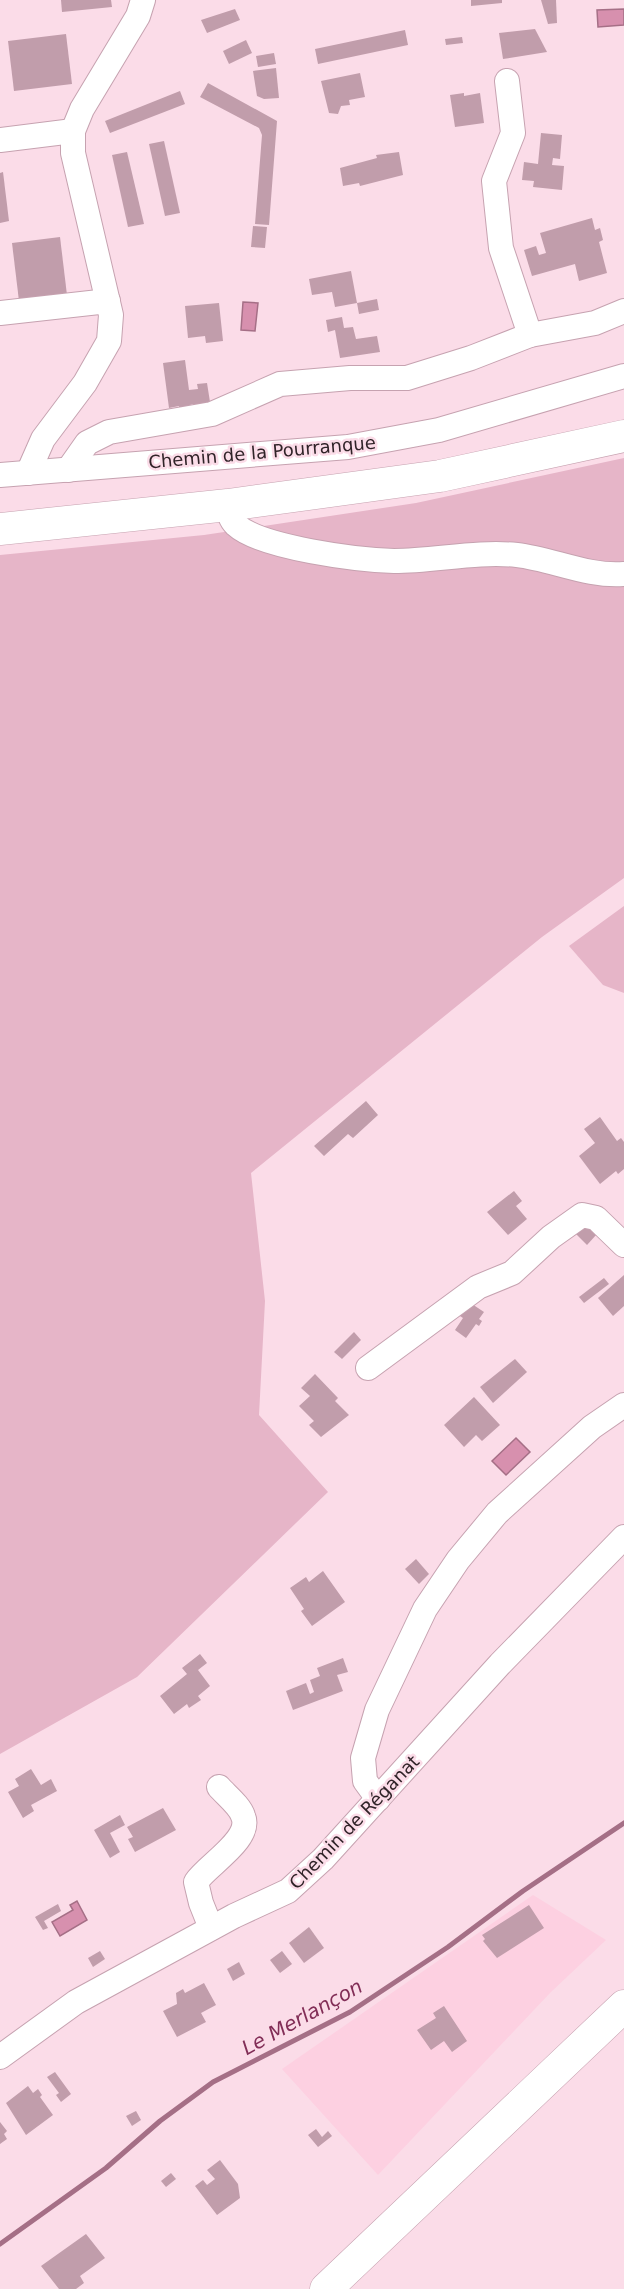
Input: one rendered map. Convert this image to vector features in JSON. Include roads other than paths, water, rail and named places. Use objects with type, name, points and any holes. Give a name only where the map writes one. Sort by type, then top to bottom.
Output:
[{"type":"main road","points":[[0,529],[228,505],[440,476],[624,436]]},
{"type":"main road","points":[[326,2289],[624,2006]]},
{"type":"street","points":[[28,473],[43,439],[85,383],[109,341],[111,315],[73,153],[73,131],[82,110],[138,16],[143,0]]},
{"type":"street","points":[[507,81],[513,134],[494,181],[501,248],[530,334]]},
{"type":"street","points":[[0,140],[73,131]]},
{"type":"street","points":[[0,313],[108,301]]},
{"type":"street","points":[[68,470],[87,443],[109,432],[212,414],[280,384],[350,378],[407,378],[530,334],[595,323],[624,311]]},
{"type":"street","name":"Chemin de la Pourranque","points":[[0,475],[348,447],[439,430],[624,376]]},
{"type":"street","points":[[228,505],[229,517],[237,526],[266,541],[324,553],[394,561],[488,554],[519,555],[580,569],[624,574]]},
{"type":"street","points":[[368,1368],[478,1287],[512,1273],[551,1237],[582,1215],[596,1218],[624,1245]]},
{"type":"street","points":[[378,1799],[365,1781],[363,1758],[377,1710],[425,1609],[458,1560],[497,1512],[592,1427],[624,1405]]},
{"type":"street","name":"Chemin de Réganat","points":[[0,2057],[76,2002],[211,1928],[288,1891],[323,1859],[500,1664],[624,1537]]},
{"type":"street","points":[[211,1928],[196,1882],[202,1873],[232,1847],[244,1830],[243,1816],[219,1787]]},
{"type":"waterway","name":"Le Merlançon","points":[[0,2244],[106,2168],[160,2121],[213,2082],[350,2012],[448,1947],[523,1891],[624,1823]]}]
